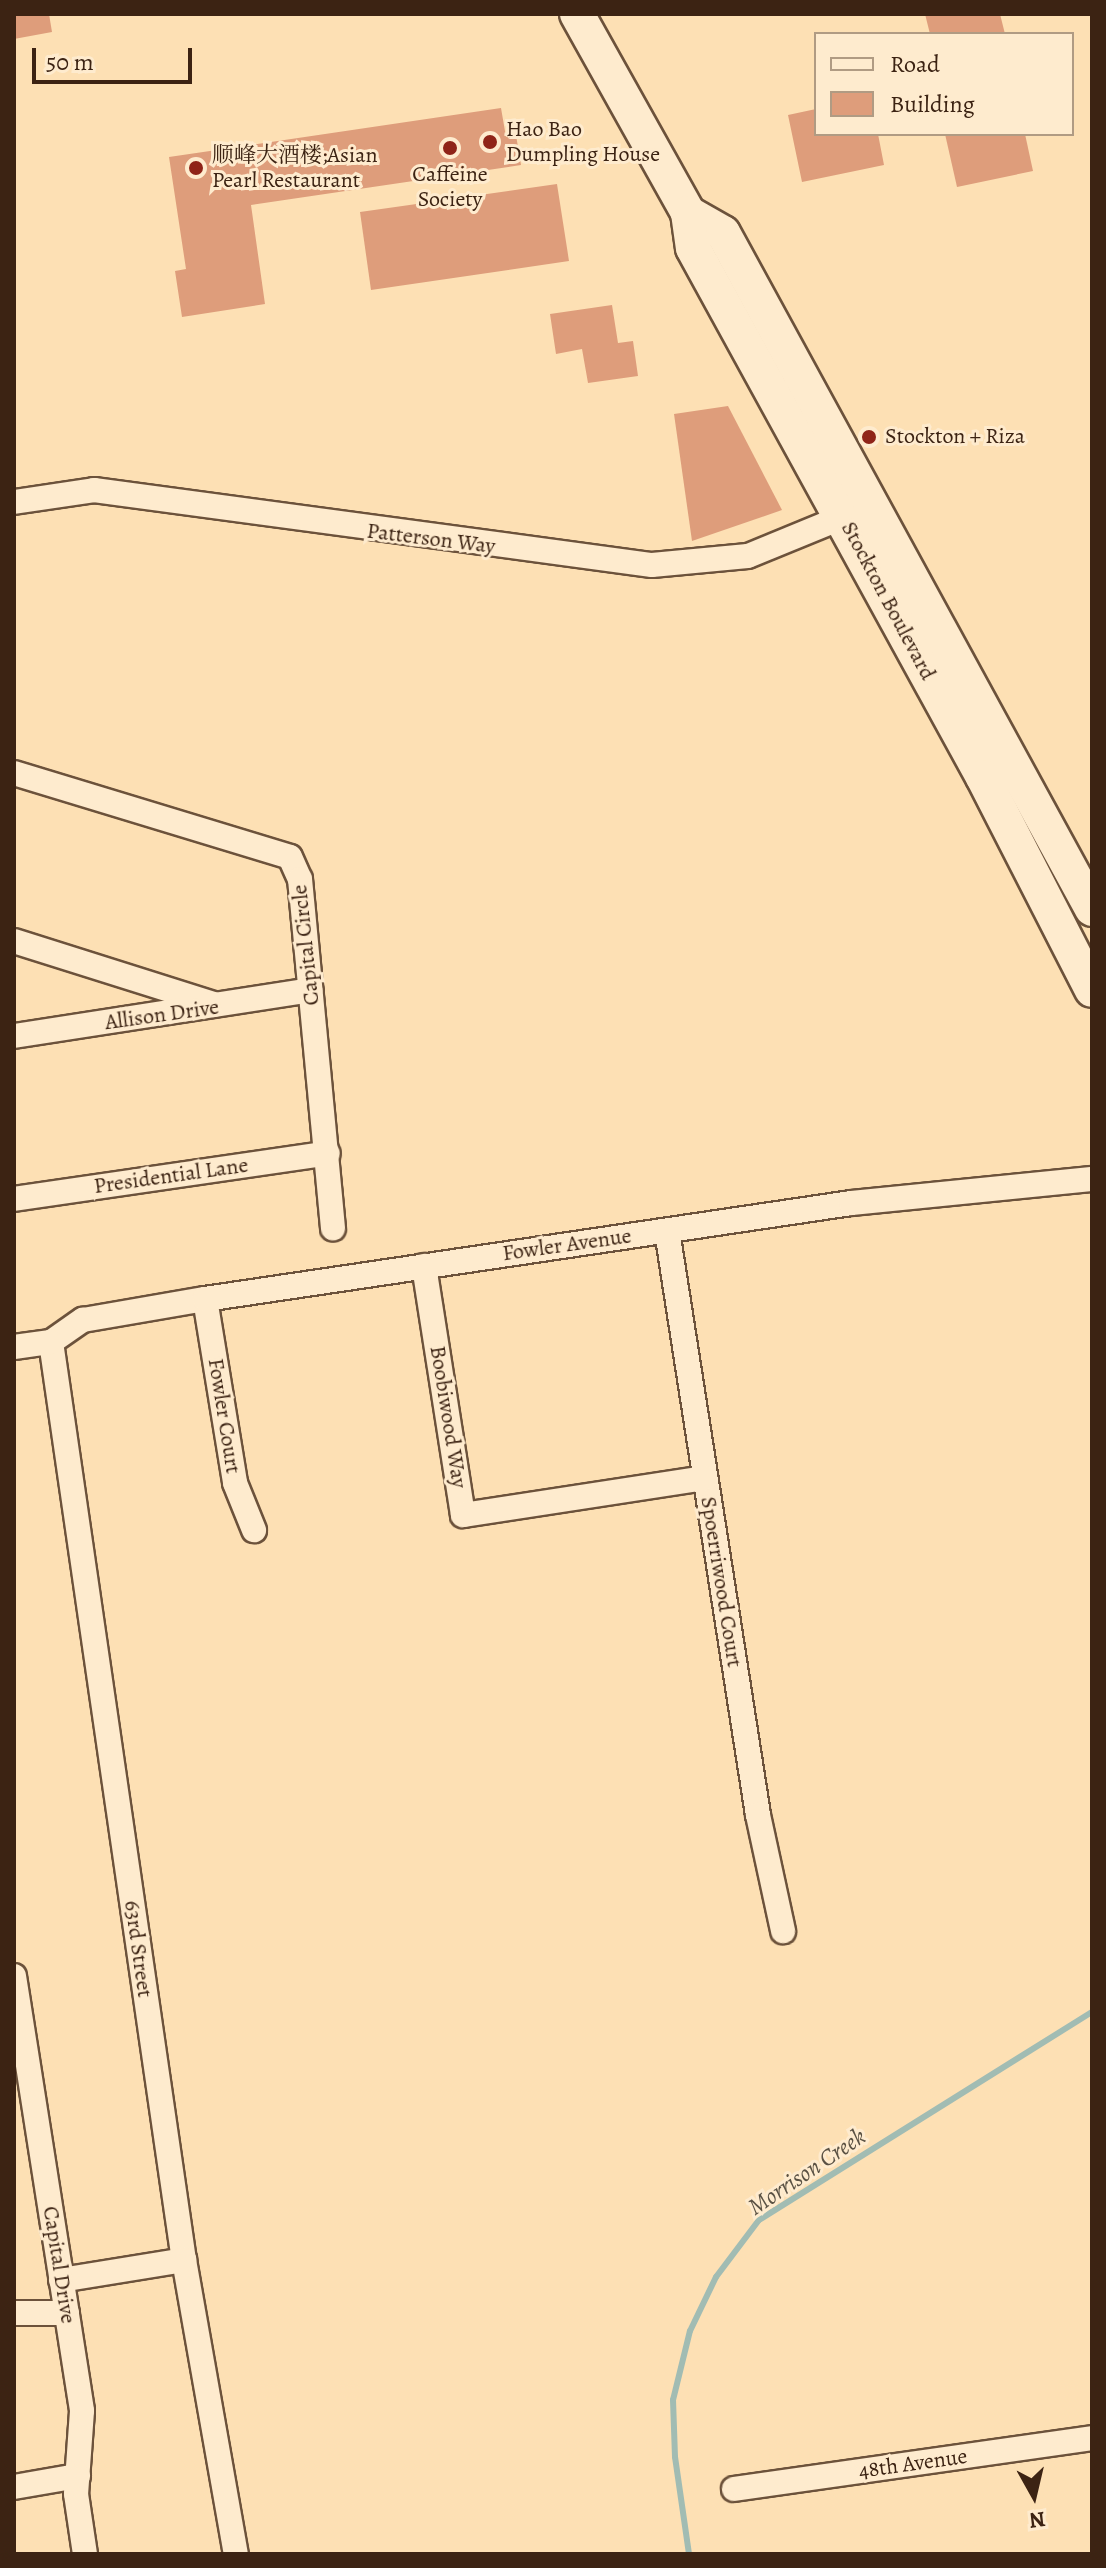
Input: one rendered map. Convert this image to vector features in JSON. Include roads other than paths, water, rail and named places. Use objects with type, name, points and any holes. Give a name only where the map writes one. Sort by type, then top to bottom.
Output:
[{"type":"main road","name":"Stockton Boulevard","points":[[577,14],[688,213],[693,248],[843,517],[1092,990]]},
{"type":"main road","name":"Stockton Boulevard","points":[[688,213],[723,233],[956,665],[1092,909]]},
{"type":"main road","points":[[843,517],[867,534],[928,653],[956,665]]},
{"type":"street","name":"Patterson Way","points":[[14,502],[94,490],[652,565],[748,556],[843,517]]},
{"type":"street","name":"Capital Circle","points":[[14,773],[290,857],[300,879],[333,1228]]},
{"type":"street","points":[[14,941],[222,1006]]},
{"type":"street","name":"Allison Drive","points":[[14,1036],[310,990]]},
{"type":"street","name":"Presidential Lane","points":[[14,1199],[328,1153]]},
{"type":"street","name":"Fowler Avenue","points":[[51,1342],[83,1320],[205,1299],[851,1203],[1092,1179]]},
{"type":"street","name":"Spoerriwood Court","points":[[667,1231],[758,1815],[783,1931]]},
{"type":"street","name":"Boobiwood Way","points":[[424,1266],[463,1515],[705,1478]]},
{"type":"street","name":"Fowler Court","points":[[205,1299],[235,1483],[254,1530]]},
{"type":"street","points":[[14,1347],[51,1342]]},
{"type":"street","name":"63rd Street","points":[[51,1342],[184,2260],[236,2554]]},
{"type":"street","name":"Capital Drive","points":[[14,1976],[21,2071],[67,2313],[82,2411],[78,2476],[85,2554]]},
{"type":"street","points":[[61,2280],[184,2260]]},
{"type":"street","points":[[14,2313],[67,2313]]},
{"type":"street","name":"48th Avenue","points":[[734,2489],[1092,2438]]},
{"type":"street","points":[[14,2487],[78,2476]]},
{"type":"waterway","name":"Morrison Creek","points":[[689,2554],[675,2457],[673,2400],[690,2331],[716,2277],[759,2220],[1092,2012]]},
{"type":"place","name":"Hao Bao Dumpling House","points":[[490,142]]},
{"type":"place","name":"Caffeine Society","points":[[450,148]]},
{"type":"place","name":"顺峰大酒楼;Asian Pearl Restaurant","points":[[196,168]]},
{"type":"place","name":"Stockton + Riza","points":[[869,437]]}]
